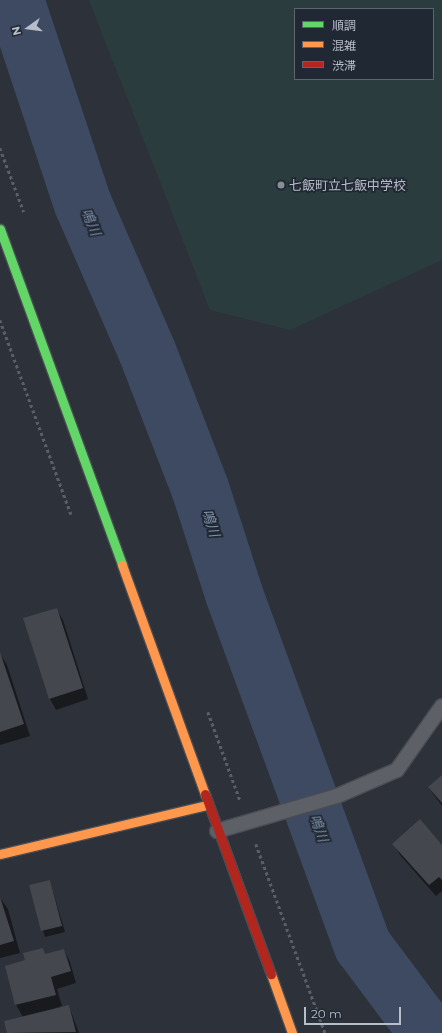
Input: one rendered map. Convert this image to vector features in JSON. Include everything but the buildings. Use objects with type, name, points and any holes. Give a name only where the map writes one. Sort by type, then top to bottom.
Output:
[{"type":"street","points":[[0,229],[217,831],[292,1033]]},
{"type":"street","points":[[0,854],[208,806]]},
{"type":"lane","points":[[217,831],[337,796],[396,770],[442,706]]},
{"type":"shaded area","name":"七飯町立七飯中学校","points":[[89,0],[442,0],[442,260],[290,330],[210,310]]},
{"type":"waterway","name":"鳴川","points":[[15,0],[83,204],[147,351],[200,488],[234,594],[363,946],[428,1033]]},
{"type":"traffic: fast","points":[[0,229],[122,565]]},
{"type":"traffic: slow","points":[[122,565],[205,794]]},
{"type":"traffic: slow","points":[[0,854],[208,805]]},
{"type":"traffic: slow","points":[[271,974],[292,1033]]},
{"type":"traffic: jam","points":[[205,794],[271,974]]},
{"type":"place","name":"七飯町立七飯中学校","points":[[281,185]]}]
